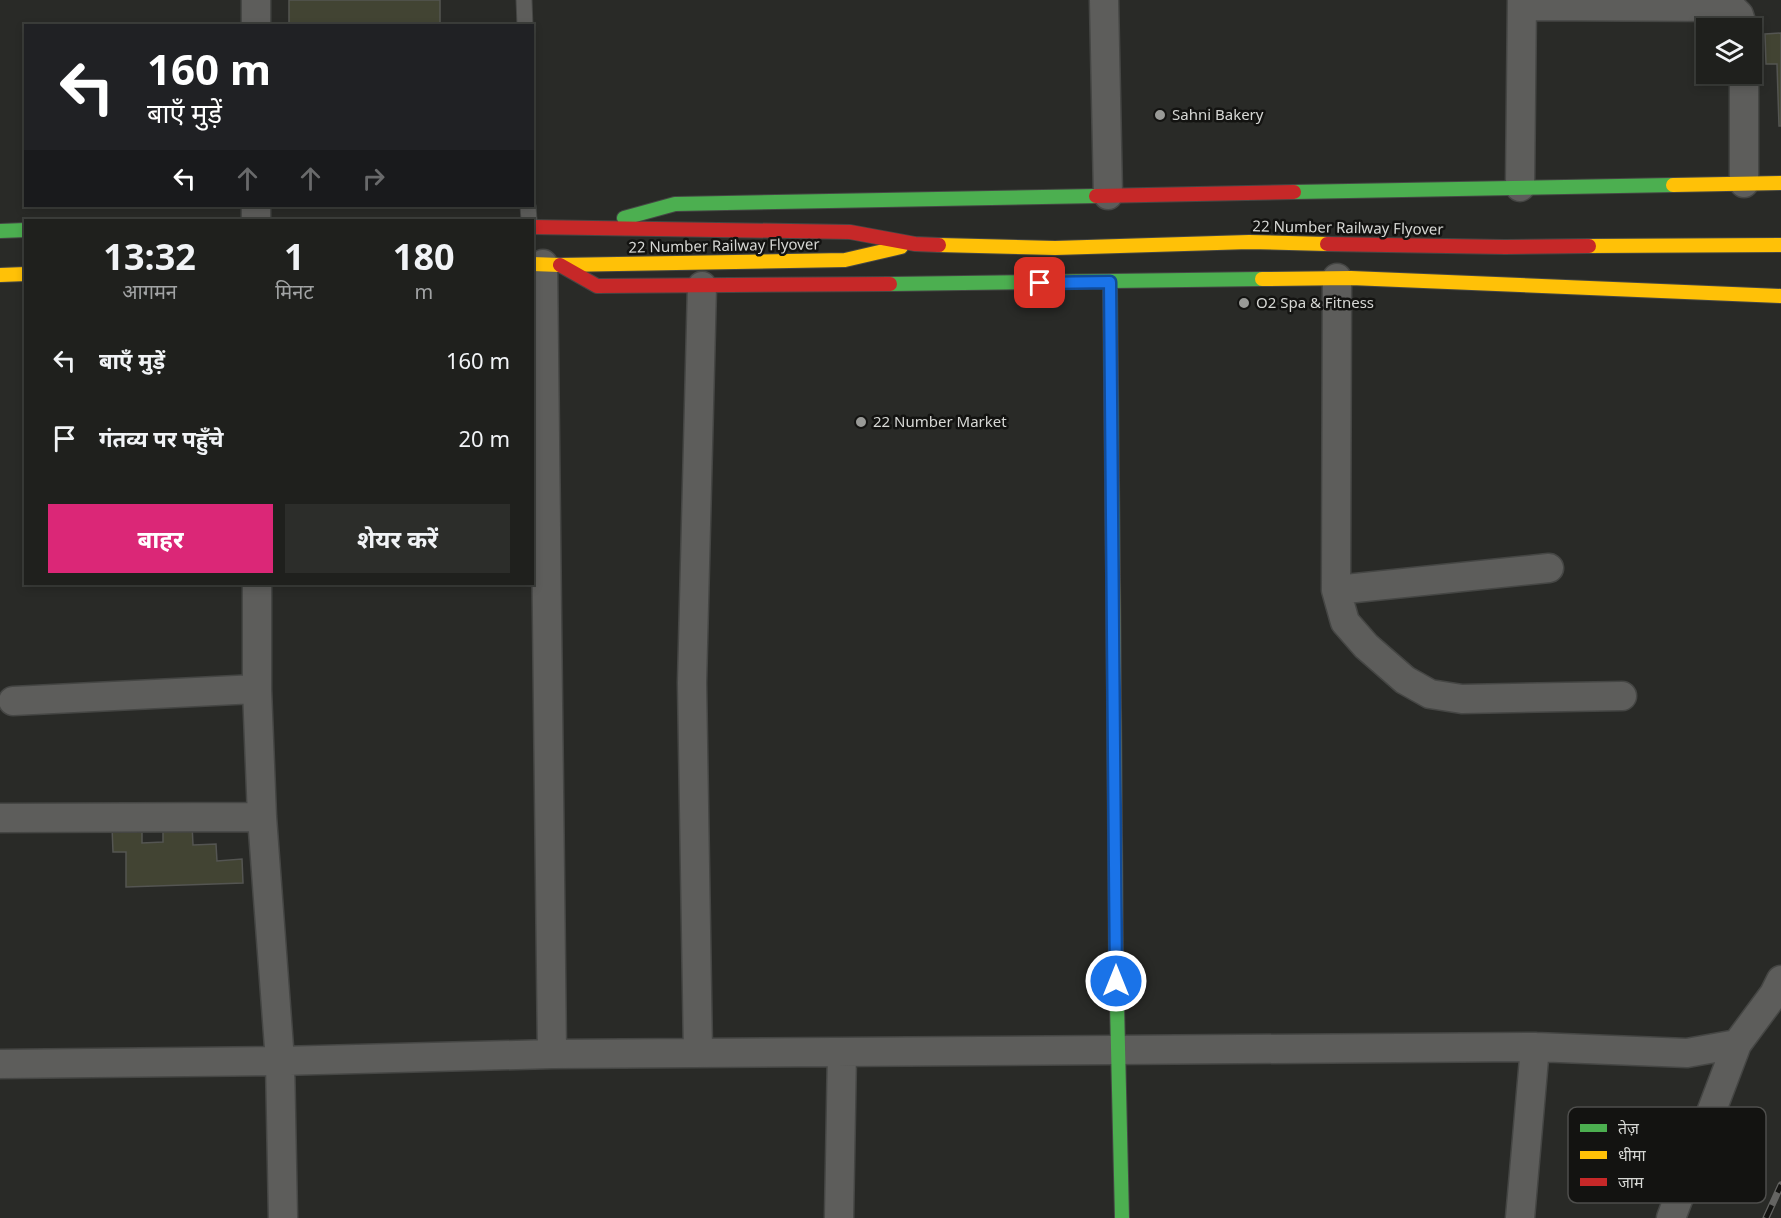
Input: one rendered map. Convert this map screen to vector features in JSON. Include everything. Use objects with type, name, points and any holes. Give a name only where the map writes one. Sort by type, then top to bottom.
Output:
[{"type":"street","points":[[256,0],[256,24]]},
{"type":"street","points":[[1104,0],[1108,195]]},
{"type":"street","points":[[1520,187],[1522,3],[1731,7],[1740,18]]},
{"type":"street","points":[[1744,84],[1744,183]]},
{"type":"street","points":[[588,228],[675,204],[1781,183]]},
{"type":"street","name":"22 Number Railway Flyover","points":[[534,226],[850,232],[915,244],[1055,248],[1249,242],[1505,247],[1781,245]]},
{"type":"street","points":[[0,231],[24,230]]},
{"type":"street","name":"22 Number Railway Flyover","points":[[545,264],[845,260],[915,244]]},
{"type":"street","points":[[552,1054],[545,264],[597,286],[1336,278],[1781,296]]},
{"type":"street","points":[[0,275],[24,274]]},
{"type":"street","points":[[1336,278],[1336,590],[1345,622],[1366,646],[1405,680],[1430,694],[1462,699],[1622,696]]},
{"type":"street","points":[[1110,282],[1117,1051],[1122,1218]]},
{"type":"street","points":[[698,1053],[692,683],[702,286]]},
{"type":"street","points":[[1336,590],[1549,567]]},
{"type":"street","points":[[257,585],[257,689],[262,817],[280,1061],[283,1218]]},
{"type":"street","points":[[13,701],[257,689]]},
{"type":"street","points":[[0,818],[262,817]]},
{"type":"street","points":[[1713,1107],[1737,1044],[1774,994],[1781,980]]},
{"type":"street","points":[[0,1064],[280,1061],[552,1054],[1535,1047],[1687,1053],[1737,1044]]},
{"type":"street","points":[[1520,1218],[1535,1047]]},
{"type":"street","points":[[839,1218],[842,1052]]},
{"type":"street","points":[[1671,1218],[1677,1203]]},
{"type":"lane","points":[[524,0],[525,24]]},
{"type":"building","points":[[289,0],[440,0],[440,24],[289,24]]},
{"type":"building","points":[[1781,33],[1781,126],[1779,126],[1777,64],[1766,64],[1765,34]]},
{"type":"building","points":[[192,824],[193,845],[216,844],[217,861],[242,859],[243,883],[126,887],[126,852],[113,852],[112,827],[142,826],[142,843],[163,842],[163,825]]},
{"type":"railway","points":[[1766,1218],[1781,1185]]},
{"type":"traffic: fast","points":[[1294,192],[1673,185]]},
{"type":"traffic: fast","points":[[624,218],[675,204],[1096,196]]},
{"type":"traffic: fast","points":[[0,231],[24,230]]},
{"type":"traffic: fast","points":[[890,284],[1262,279]]},
{"type":"traffic: fast","points":[[1110,282],[1113,578]]},
{"type":"traffic: fast","points":[[1116,962],[1122,1218]]},
{"type":"traffic: slow","points":[[1673,185],[1781,183]]},
{"type":"traffic: slow","points":[[939,245],[1055,248],[1249,242],[1327,244]]},
{"type":"traffic: slow","points":[[1589,246],[1781,245]]},
{"type":"traffic: slow","points":[[534,264],[845,260],[901,247]]},
{"type":"traffic: slow","points":[[0,275],[24,274]]},
{"type":"traffic: slow","points":[[1262,279],[1351,278],[1781,296]]},
{"type":"traffic: slow","points":[[1113,578],[1116,962]]},
{"type":"traffic: jam","points":[[1096,196],[1294,192]]},
{"type":"traffic: jam","points":[[534,227],[850,232],[915,244],[939,245]]},
{"type":"traffic: jam","points":[[1327,244],[1589,246]]},
{"type":"traffic: jam","points":[[560,265],[597,286],[890,284]]},
{"type":"place","name":"Sahni Bakery","points":[[1160,115]]},
{"type":"place","name":"O2 Spa & Fitness","points":[[1244,303]]},
{"type":"place","name":"22 Number Market","points":[[861,422]]},
{"type":"route","points":[[1040,283],[1110,282],[1116,981]]}]
